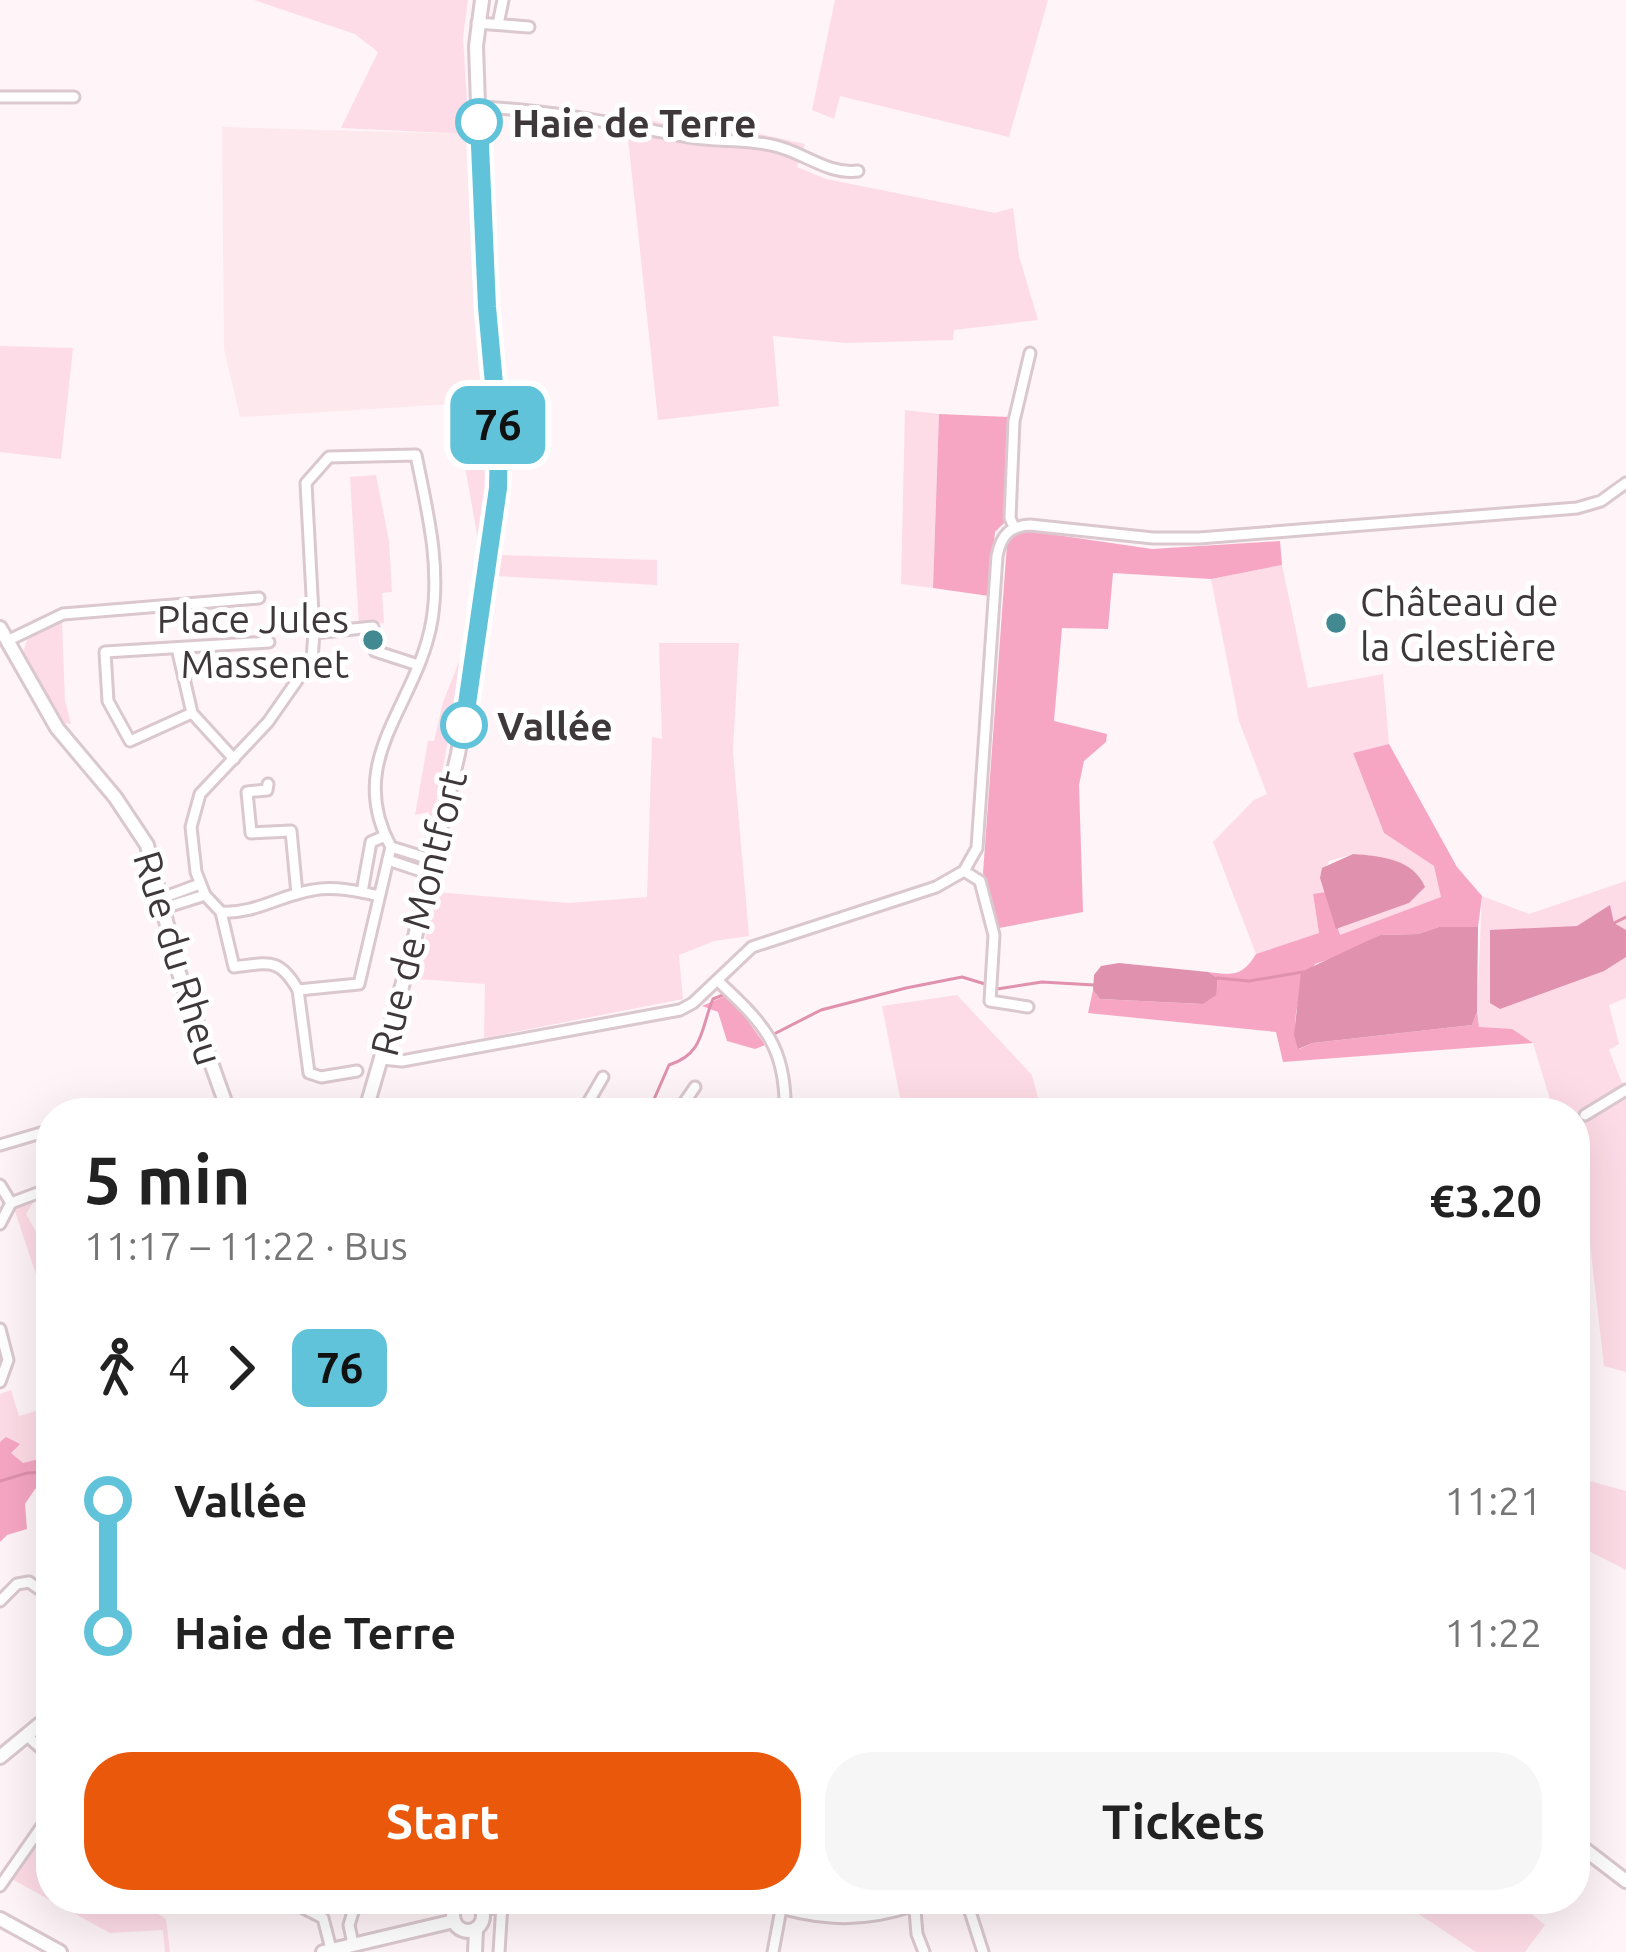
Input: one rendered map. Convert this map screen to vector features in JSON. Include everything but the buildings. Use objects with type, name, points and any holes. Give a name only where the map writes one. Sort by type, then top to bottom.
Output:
[{"type":"main road","points":[[477,21],[480,0]]},
{"type":"main road","name":"Rue de Montfort","points":[[370,1098],[432,867],[463,728],[496,514],[499,439],[484,265],[477,21]]},
{"type":"main road","name":"Rue du Rheu","points":[[4,635],[57,728],[147,845],[193,1018],[223,1098]]},
{"type":"main road","points":[[0,1757],[36,1727]]},
{"type":"main road","points":[[1590,1853],[1626,1881]]},
{"type":"main road","points":[[454,1914],[454,1921]]},
{"type":"main road","points":[[472,1952],[471,1930],[481,1914]]},
{"type":"main road","points":[[0,1919],[60,1952]]},
{"type":"main road","points":[[337,1949],[454,1921],[471,1930]]},
{"type":"street","points":[[497,24],[503,0]]},
{"type":"street","points":[[477,21],[529,27]]},
{"type":"street","points":[[0,97],[74,98]]},
{"type":"street","points":[[478,107],[596,118],[695,138],[748,140],[781,146],[842,173],[858,171]]},
{"type":"street","points":[[1014,527],[1010,518],[1014,422],[1030,352]]},
{"type":"street","points":[[358,1071],[322,1077],[309,1072],[298,990],[279,965],[234,967],[221,912],[202,890],[191,847],[195,806],[210,782],[268,722],[312,659],[306,484],[329,457],[416,454],[435,565],[431,626],[375,765],[372,792],[391,847],[432,867]]},
{"type":"street","points":[[382,1058],[402,1061],[650,1018],[691,1004],[735,960],[770,939],[936,887],[964,871],[977,848],[997,556],[1000,542],[1014,527],[1153,538],[1244,535],[1577,508],[1601,501],[1626,482]]},
{"type":"street","points":[[4,635],[63,614],[259,598]]},
{"type":"street","points":[[314,633],[374,627]]},
{"type":"street","points":[[192,713],[130,741],[107,701],[105,652],[269,642]]},
{"type":"street","points":[[177,647],[192,713],[234,759]]},
{"type":"street","points":[[375,651],[418,665]]},
{"type":"street","points":[[268,784],[267,790],[247,792],[251,833],[291,831],[296,894]]},
{"type":"street","points":[[362,892],[371,842],[385,836]]},
{"type":"street","points":[[298,990],[359,984],[391,847]]},
{"type":"street","points":[[388,860],[432,867]]},
{"type":"street","points":[[964,871],[980,881],[994,934],[990,1000],[1028,1006]]},
{"type":"street","points":[[221,912],[255,910],[296,894],[329,888],[379,896]]},
{"type":"street","points":[[163,903],[202,890]]},
{"type":"street","points":[[994,934],[1010,931]]},
{"type":"street","points":[[718,981],[760,1020],[771,1038],[784,1067],[785,1098]]},
{"type":"street","points":[[591,1098],[603,1077]]},
{"type":"street","points":[[687,1098],[695,1087]]},
{"type":"street","points":[[1590,1111],[1626,1090]]},
{"type":"street","points":[[0,1145],[36,1134]]},
{"type":"street","points":[[0,1184],[11,1203]]},
{"type":"street","points":[[0,1224],[11,1203],[36,1194]]},
{"type":"street","points":[[0,1329],[8,1360],[0,1382]]},
{"type":"street","points":[[0,1601],[17,1584],[36,1584]]},
{"type":"street","points":[[26,1735],[36,1744]]},
{"type":"street","points":[[0,1886],[36,1834]]},
{"type":"street","points":[[315,1914],[323,1918],[337,1949]]},
{"type":"street","points":[[337,1949],[355,1914]]},
{"type":"street","points":[[499,1952],[501,1914]]},
{"type":"street","points":[[773,1952],[781,1914]]},
{"type":"street","points":[[799,1914],[849,1920],[889,1914]]},
{"type":"street","points":[[916,1914],[924,1952]]},
{"type":"street","points":[[971,1914],[982,1952]]},
{"type":"shaded area","points":[[254,0],[468,0],[463,37],[469,134],[341,128],[378,52],[355,34]]},
{"type":"shaded area","points":[[835,0],[1048,0],[1009,137],[840,96],[834,119],[812,110]]},
{"type":"shaded area","points":[[630,115],[693,131],[751,132],[805,144],[797,167],[826,179],[995,213],[1013,208],[1019,256],[1038,320],[954,330],[953,340],[846,343],[773,336],[779,406],[658,420],[628,138]]},
{"type":"shaded area","points":[[222,127],[469,134],[484,402],[240,417],[224,349]]},
{"type":"shaded area","points":[[0,346],[73,348],[61,459],[0,452]]},
{"type":"shaded area","points":[[454,404],[485,409],[490,481],[476,582],[478,540]]},
{"type":"shaded area","points":[[905,410],[939,414],[933,588],[901,584]]},
{"type":"shaded area","points":[[939,414],[1009,417],[1005,522],[995,532],[989,596],[933,588]]},
{"type":"shaded area","points":[[376,475],[389,541],[392,592],[382,593],[384,623],[359,625],[350,477]]},
{"type":"shaded area","points":[[1029,531],[1152,549],[1280,541],[1282,565],[1211,579],[1113,573],[1108,629],[1062,628],[1054,721],[1107,734],[1106,742],[1084,761],[1079,785],[1083,912],[999,928],[983,873],[1007,544],[1013,535]]},
{"type":"shaded area","points":[[502,555],[657,560],[657,585],[496,576]]},
{"type":"shaded area","points":[[1282,565],[1308,688],[1383,674],[1389,744],[1353,753],[1384,833],[1434,866],[1442,897],[1339,936],[1336,929],[1409,903],[1353,854],[1329,861],[1320,878],[1326,892],[1313,895],[1319,933],[1256,954],[1213,842],[1254,800],[1267,794],[1239,721],[1211,579]]},
{"type":"shaded area","points":[[62,622],[65,701],[71,724],[64,723],[22,655],[28,638]]},
{"type":"shaded area","points":[[659,643],[739,643],[733,752],[749,936],[714,941],[679,955],[683,999],[484,1038],[485,984],[417,979],[435,892],[569,903],[647,897],[652,737],[662,739]]},
{"type":"shaded area","points":[[465,647],[457,717],[452,719],[428,847],[419,853],[392,840],[419,848],[424,844],[429,812],[415,815],[428,741],[434,741],[443,702]]},
{"type":"shaded area","points":[[1389,744],[1457,867],[1482,896],[1478,927],[1380,935],[1315,964],[1298,1005],[1299,1049],[1313,1043],[1472,1025],[1477,1012],[1479,1027],[1512,1029],[1533,1043],[1283,1062],[1276,1032],[1088,1013],[1093,990],[1100,999],[1203,1004],[1217,988],[1218,978],[1208,972],[1236,973],[1256,954],[1319,933],[1313,894],[1326,892],[1340,935],[1441,897],[1434,866],[1384,833],[1353,753]]},
{"type":"shaded area","points":[[1353,854],[1404,865],[1425,887],[1409,903],[1336,929],[1320,878],[1322,868]]},
{"type":"shaded area","points":[[1626,881],[1626,998],[1609,1005],[1619,1044],[1609,1050],[1626,1093],[1626,1372],[1604,1366],[1590,1244],[1590,1098],[1550,1098],[1533,1043],[1479,1027],[1482,896],[1529,914]]},
{"type":"shaded area","points":[[1610,905],[1614,923],[1626,930],[1626,957],[1604,971],[1500,1009],[1490,1003],[1490,930],[1577,926]]},
{"type":"shaded area","points":[[1439,927],[1478,927],[1477,1012],[1472,1025],[1313,1043],[1298,1049],[1294,1035],[1301,972],[1380,935],[1418,934]]},
{"type":"shaded area","points":[[1119,963],[1208,972],[1218,978],[1216,995],[1203,1004],[1100,999],[1093,990],[1094,975],[1101,966]]},
{"type":"shaded area","points":[[957,995],[1032,1075],[1038,1098],[900,1098],[882,1006]]},
{"type":"shaded area","points":[[723,997],[733,1000],[765,1045],[755,1049],[727,1041],[718,1012],[702,1006]]},
{"type":"shaded area","points":[[36,1198],[26,1214],[36,1232],[36,1275],[15,1211]]},
{"type":"shaded area","points":[[11,1390],[19,1416],[36,1411],[36,1475],[0,1481],[0,1394]]},
{"type":"shaded area","points":[[6,1437],[20,1444],[11,1453],[23,1463],[36,1460],[36,1489],[25,1504],[27,1529],[0,1542],[0,1442]]},
{"type":"shaded area","points":[[1590,1481],[1626,1491],[1626,1570],[1590,1552]]},
{"type":"shaded area","points":[[36,1842],[36,1892],[10,1878]]},
{"type":"shaded area","points":[[75,1914],[158,1914],[166,1919],[170,1952],[165,1952],[163,1930],[110,1933]]},
{"type":"shaded area","points":[[1419,1914],[1532,1914],[1545,1925],[1525,1952],[1476,1952]]},
{"type":"waterway","points":[[1612,924],[1626,917]]},
{"type":"waterway","points":[[1217,978],[1249,981],[1303,972]]},
{"type":"waterway","points":[[774,1034],[821,1010],[906,988],[962,977],[985,984]]},
{"type":"waterway","points":[[997,989],[1042,982],[1094,985]]},
{"type":"waterway","points":[[655,1098],[669,1065],[696,1046],[713,999],[723,995],[731,999]]},
{"type":"waterway","points":[[742,1010],[755,1026]]},
{"type":"waterway","points":[[0,1481],[36,1473]]},
{"type":"bus line","name":"76","points":[[464,725],[498,488],[479,122]]},
{"type":"place","name":"Haie de Terre","points":[[479,122]]},
{"type":"place","name":"Château de la Glestière","points":[[1336,623]]},
{"type":"place","name":"Place Jules Massenet","points":[[373,640]]},
{"type":"place","name":"Vallée","points":[[464,725]]}]
